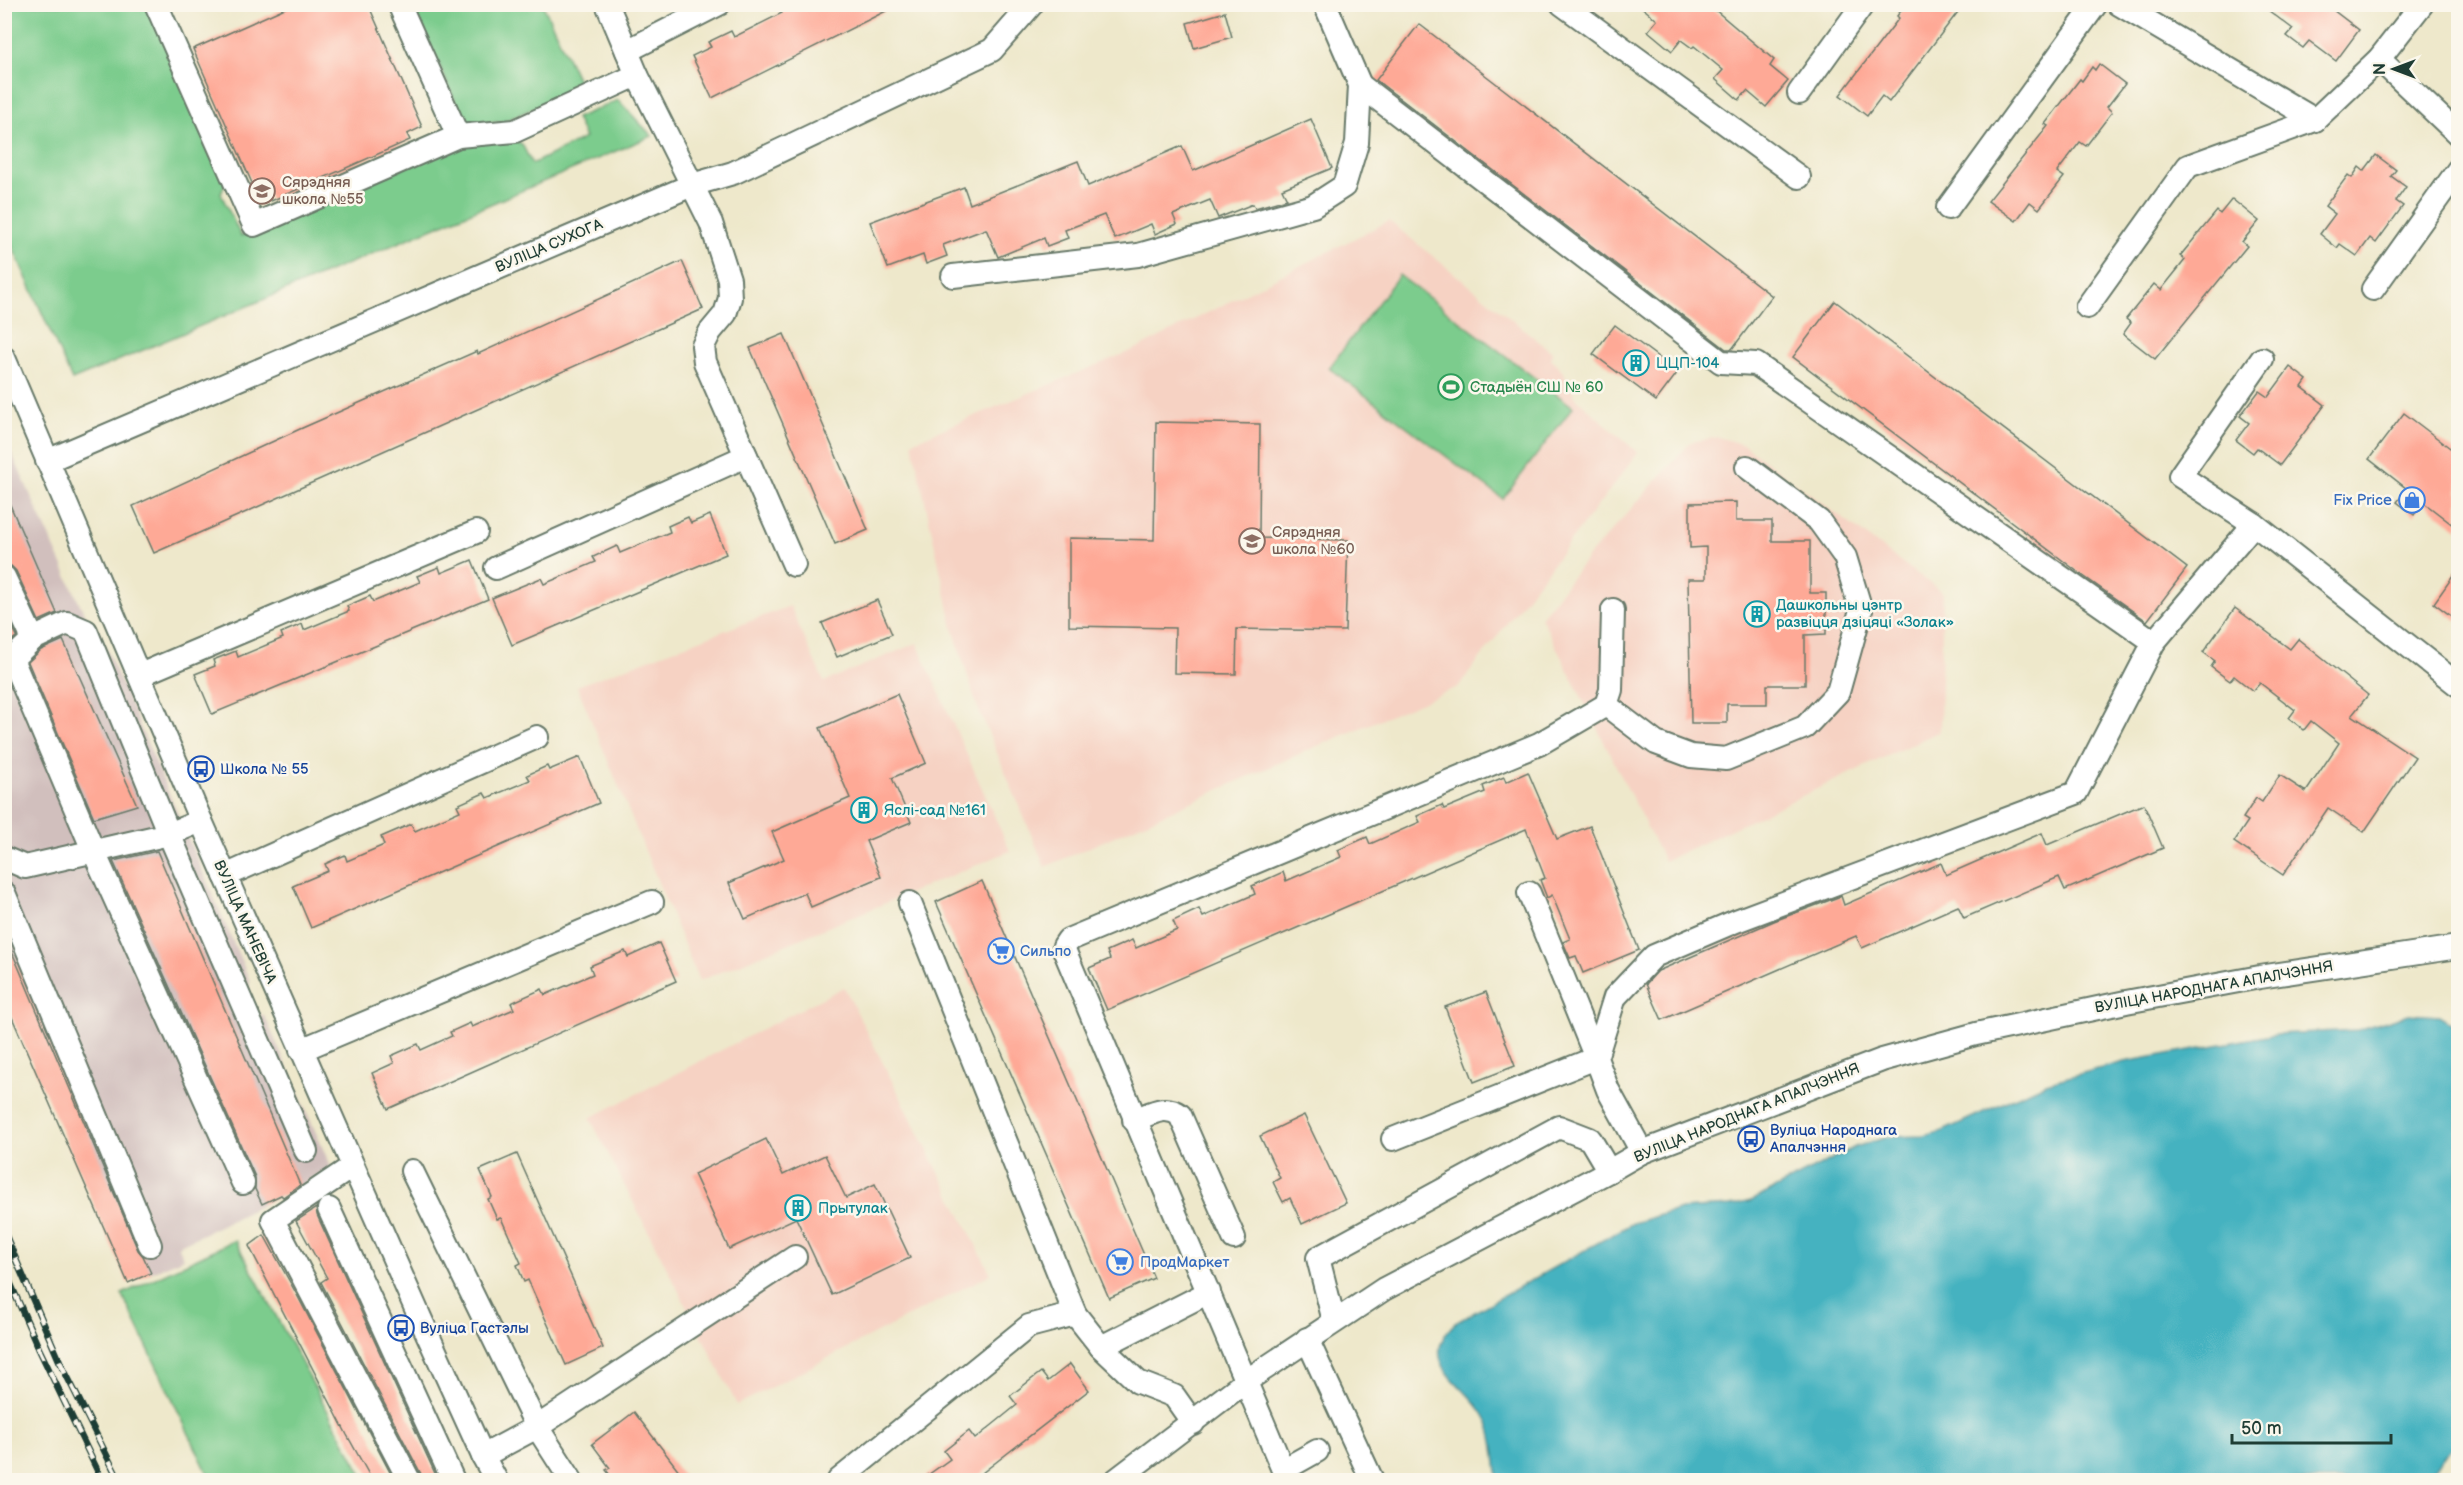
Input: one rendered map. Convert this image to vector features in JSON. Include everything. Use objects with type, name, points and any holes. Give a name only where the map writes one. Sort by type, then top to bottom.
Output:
[{"type":"street","points":[[156,4],[254,225],[458,136],[515,131],[637,75]]},
{"type":"street","points":[[399,4],[458,136]]},
{"type":"street","points":[[607,4],[637,75],[711,223],[729,279],[730,298],[725,314],[710,332],[703,346],[705,362],[794,566]]},
{"type":"street","points":[[627,51],[719,4]]},
{"type":"street","name":"ВУЛІЦА СУХОГА","points":[[48,461],[692,185],[733,173],[992,50],[1032,4]]},
{"type":"street","points":[[953,276],[1138,255],[1313,206],[1344,186],[1357,143],[1360,85],[1325,4]]},
{"type":"street","points":[[1562,4],[1799,177]]},
{"type":"street","points":[[1799,93],[1863,4]]},
{"type":"street","points":[[1948,208],[2096,4]]},
{"type":"street","points":[[2119,4],[2315,120]]},
{"type":"street","points":[[2087,307],[2188,166],[2315,120],[2379,59],[2422,4]]},
{"type":"street","points":[[2379,59],[2458,134]]},
{"type":"street","points":[[1360,85],[1721,362],[1756,364],[2154,642]]},
{"type":"street","points":[[2373,289],[2458,170]]},
{"type":"street","name":"ВУЛІЦА МАНЕВІЧА","points":[[4,358],[225,876],[494,1480]]},
{"type":"street","points":[[2262,359],[2180,476],[2254,524],[2458,685]]},
{"type":"street","points":[[496,568],[746,456]]},
{"type":"street","points":[[1606,705],[1656,744],[1691,756],[1726,759],[1805,727],[1839,692],[1861,610],[1845,557],[1819,521],[1748,467]]},
{"type":"street","points":[[1596,1058],[1615,997],[1654,956],[1736,921],[2076,793],[2154,642],[2254,524]]},
{"type":"street","points":[[140,675],[476,532]]},
{"type":"street","points":[[4,577],[33,639]]},
{"type":"street","points":[[1317,1451],[1275,1475],[1246,1382],[1134,1120],[1064,946],[1068,940],[1539,744],[1606,705],[1611,690],[1613,610]]},
{"type":"street","points":[[243,1183],[93,850],[12,659],[33,639],[67,623],[86,631],[169,834],[306,1151]]},
{"type":"street","points":[[225,876],[537,737]]},
{"type":"street","points":[[150,1245],[6,898],[15,862],[93,850],[169,834],[201,821]]},
{"type":"street","points":[[1529,893],[1608,1090],[1642,1152]]},
{"type":"street","points":[[301,1050],[652,902]]},
{"type":"street","points":[[910,903],[1075,1314],[1101,1347],[1138,1382],[1174,1396],[1193,1423]]},
{"type":"street","name":"ВУЛІЦА НАРОДНАГА АПАЛЧЭННЯ","points":[[1116,1480],[1246,1382],[1384,1289],[1642,1152],[1882,1060],[1976,1034],[2249,979],[2458,947]]},
{"type":"street","points":[[1394,1139],[1596,1058]]},
{"type":"street","points":[[1134,1120],[1163,1109],[1172,1109],[1180,1115],[1234,1238]]},
{"type":"street","points":[[1334,1321],[1318,1258],[1559,1127],[1590,1139],[1610,1171]]},
{"type":"street","points":[[353,1166],[273,1220],[409,1480]]},
{"type":"street","points":[[412,1171],[537,1427],[571,1480]]},
{"type":"street","points":[[329,1209],[453,1480]]},
{"type":"street","points":[[483,1456],[537,1427],[795,1257]]},
{"type":"street","points":[[1101,1347],[1209,1292]]},
{"type":"street","points":[[839,1480],[1029,1326],[1075,1314]]},
{"type":"street","points":[[1307,1339],[1372,1480]]},
{"type":"shaded area","name":"Сярэдняя школа №60","points":[[1389,221],[1552,352],[1551,358],[1564,373],[1575,397],[1638,453],[1458,687],[1315,747],[1045,867],[976,703],[953,628],[912,442],[1140,347]]},
{"type":"shaded area","points":[[4,436],[92,631],[98,629],[250,981],[248,994],[255,1012],[265,1017],[331,1167],[301,1186],[178,1246],[184,1258],[128,1283],[5,999]]},
{"type":"shaded area","points":[[1718,437],[1744,445],[1943,593],[1940,731],[1664,861],[1541,617],[1587,558],[1691,442]]},
{"type":"shaded area","points":[[790,606],[824,682],[917,643],[1010,851],[699,981],[577,686]]},
{"type":"shaded area","points":[[844,987],[991,1274],[737,1405],[590,1118]]},
{"type":"green space","points":[[4,5],[150,5],[227,179],[221,194],[241,236],[458,144],[511,138],[522,144],[532,164],[585,138],[576,118],[618,100],[652,136],[72,380],[5,230]]},
{"type":"green space","points":[[412,5],[543,5],[581,87],[503,122],[465,123]]},
{"type":"green space","name":"Стадыён СШ № 60","points":[[1399,275],[1573,407],[1503,499],[1329,368]]},
{"type":"green space","points":[[235,1240],[365,1480],[211,1480],[122,1294]]},
{"type":"water","points":[[2409,1014],[2439,1016],[2458,1028],[2458,1441],[2437,1466],[2421,1480],[1498,1480],[1493,1440],[1485,1417],[1448,1373],[1442,1362],[1440,1350],[1444,1337],[1455,1323],[1633,1223],[1681,1209],[1730,1206],[1751,1201],[1855,1147],[1888,1137],[1923,1136],[1943,1131],[2046,1083],[2124,1062],[2277,1034],[2358,1030]]},
{"type":"building","points":[[294,4],[368,4],[422,127],[407,134],[410,140],[271,201],[268,195],[259,199],[193,49]]},
{"type":"building","points":[[777,4],[900,4],[712,98],[692,56],[711,47],[708,42],[731,31],[734,37],[782,13]]},
{"type":"building","points":[[1638,4],[1708,4],[1774,60],[1770,66],[1788,81],[1766,107],[1747,91],[1739,100],[1715,79],[1723,70],[1694,46],[1692,48],[1681,40],[1672,51],[1648,31],[1657,20]]},
{"type":"building","points":[[1906,4],[1964,4],[1889,102],[1882,96],[1867,116],[1840,95],[1899,18],[1897,16]]},
{"type":"building","points":[[2260,4],[2325,4],[2359,30],[2336,61],[2309,41],[2303,48],[2287,36],[2293,29]]},
{"type":"building","points":[[1225,12],[1232,37],[1194,48],[1187,23]]},
{"type":"building","points":[[1419,24],[1772,296],[1732,349],[1726,349],[1376,80]]},
{"type":"building","points":[[2099,64],[2125,84],[2107,107],[2112,112],[2086,146],[2080,142],[2057,172],[2064,177],[2039,209],[2030,202],[2016,221],[1988,201],[2048,126],[2045,124],[2080,79],[2082,81],[2092,67],[2095,70]]},
{"type":"building","points":[[1311,119],[1332,168],[1282,189],[1287,199],[1255,208],[1253,204],[1218,218],[1210,200],[1173,215],[1177,224],[1155,234],[1151,224],[1115,239],[1104,215],[1065,230],[1068,238],[1047,246],[1044,238],[998,257],[986,229],[943,245],[947,256],[926,264],[923,255],[888,268],[870,222],[964,187],[970,204],[1078,161],[1088,186],[1182,146],[1193,171]]},
{"type":"building","points":[[2376,155],[2396,170],[2391,176],[2406,187],[2396,201],[2403,206],[2376,243],[2370,238],[2357,256],[2340,244],[2337,248],[2320,234],[2335,214],[2325,206],[2348,175],[2352,178],[2359,167],[2364,171]]},
{"type":"building","points":[[2232,199],[2259,221],[2242,242],[2247,246],[2155,359],[2123,334],[2131,323],[2126,319],[2154,284],[2161,290],[2185,260],[2180,256],[2217,211],[2220,214]]},
{"type":"building","points":[[682,261],[703,309],[154,553],[133,506],[300,429],[477,351],[478,354]]},
{"type":"building","points":[[1835,301],[2187,568],[2147,621],[2082,575],[1793,357]]},
{"type":"building","name":"ЦЦП-104","points":[[1615,325],[1678,372],[1656,401],[1593,354]]},
{"type":"building","points":[[784,334],[868,530],[835,544],[750,348]]},
{"type":"building","points":[[2290,367],[2307,380],[2302,387],[2325,405],[2280,465],[2257,448],[2253,453],[2236,440],[2249,423],[2240,416],[2259,391],[2268,397]]},
{"type":"building","points":[[2404,413],[2458,454],[2458,529],[2423,502],[2414,515],[2397,502],[2407,489],[2369,459]]},
{"type":"building","points":[[1156,422],[1260,424],[1259,538],[1348,540],[1345,631],[1237,629],[1236,674],[1174,673],[1175,628],[1069,626],[1069,538],[1154,540]]},
{"type":"building","points":[[4,491],[57,613],[39,621],[16,571],[4,564]]},
{"type":"building","name":"Дашкольны цэнтр развіцця дзіцяці «Золак»","points":[[1736,502],[1736,521],[1772,521],[1772,541],[1810,541],[1810,593],[1826,593],[1826,634],[1805,635],[1805,685],[1767,685],[1767,704],[1727,704],[1727,723],[1691,723],[1688,579],[1706,579],[1706,547],[1690,548],[1690,503]]},
{"type":"building","points":[[710,515],[726,554],[512,645],[492,598],[541,578],[544,584],[596,562],[593,557],[617,546],[620,553],[670,532],[668,526],[688,517],[691,523]]},
{"type":"building","points":[[472,560],[488,599],[212,714],[195,674],[215,666],[213,660],[236,651],[238,657],[283,638],[281,633],[302,624],[304,630],[349,611],[347,606],[370,596],[373,602],[420,582],[417,576],[439,567],[441,573]]},
{"type":"building","points":[[2458,569],[2458,621],[2434,603]]},
{"type":"building","points":[[877,600],[892,634],[837,657],[822,623]]},
{"type":"building","points":[[2235,608],[2290,649],[2298,639],[2368,695],[2352,715],[2415,757],[2364,832],[2328,808],[2283,875],[2234,842],[2248,821],[2243,818],[2256,798],[2262,802],[2280,775],[2306,792],[2339,743],[2311,721],[2304,730],[2289,718],[2295,710],[2260,683],[2253,691],[2234,676],[2230,681],[2211,667],[2215,661],[2203,652]]},
{"type":"building","points":[[4,610],[17,636],[10,642],[4,629]]},
{"type":"building","points":[[63,640],[137,805],[94,818],[28,662],[41,650]]},
{"type":"building","name":"Яслі-сад №161","points":[[897,694],[926,763],[892,778],[911,822],[866,841],[881,877],[811,907],[805,893],[745,919],[729,883],[784,859],[772,832],[850,798],[820,728]]},
{"type":"building","points":[[580,757],[599,803],[311,928],[293,886],[328,871],[325,864],[345,855],[347,861],[384,845],[381,837],[411,824],[415,831],[460,811],[457,805],[484,793],[487,798],[530,780],[527,775],[547,766],[549,770]]},
{"type":"building","points":[[1528,772],[1557,839],[1590,826],[1639,950],[1583,973],[1576,956],[1570,958],[1563,942],[1570,939],[1552,895],[1547,898],[1540,880],[1545,878],[1526,829],[1107,1010],[1089,968],[1110,959],[1107,951],[1132,940],[1136,948],[1177,930],[1173,921],[1199,909],[1203,917],[1255,894],[1252,886],[1283,872],[1286,881],[1341,857],[1338,850],[1367,837],[1370,844],[1420,822],[1417,816],[1442,805],[1444,809],[1485,792],[1483,786],[1504,777],[1506,782]]},
{"type":"building","points":[[2144,804],[2163,848],[2065,890],[2059,877],[1964,918],[1958,906],[1862,948],[1856,936],[1662,1020],[1646,984],[1658,971],[1774,921],[1841,896],[1844,905],[1941,863],[1946,875],[2042,833],[2047,845]]},
{"type":"building","points":[[157,851],[300,1185],[283,1197],[281,1195],[262,1204],[255,1189],[255,1177],[113,861]]},
{"type":"building","points":[[982,881],[1154,1278],[1109,1298],[936,902]]},
{"type":"building","points":[[4,933],[138,1250],[151,1273],[128,1283],[4,999]]},
{"type":"building","points":[[659,943],[676,981],[388,1109],[372,1073],[394,1063],[391,1056],[418,1044],[421,1050],[452,1036],[450,1032],[470,1023],[472,1027],[514,1009],[511,1003],[542,989],[545,995],[593,974],[590,966],[625,951],[628,957]]},
{"type":"building","points":[[1486,992],[1515,1066],[1474,1082],[1445,1007]]},
{"type":"building","points":[[1304,1115],[1346,1203],[1302,1224],[1290,1198],[1283,1202],[1273,1182],[1280,1178],[1260,1136]]},
{"type":"building","name":"Прытулак","points":[[766,1139],[783,1175],[825,1155],[846,1198],[875,1184],[910,1258],[832,1295],[796,1218],[729,1249],[694,1174]]},
{"type":"building","points":[[517,1154],[603,1348],[566,1365],[528,1280],[524,1282],[517,1265],[521,1263],[501,1218],[497,1219],[488,1199],[492,1197],[480,1170]]},
{"type":"building","points":[[316,1208],[317,1215],[438,1480],[422,1480],[421,1474],[321,1282],[327,1278],[296,1221]]},
{"type":"building","points":[[264,1235],[394,1480],[372,1480],[347,1435],[249,1246]]},
{"type":"building","points":[[1070,1364],[1089,1390],[973,1480],[921,1480],[950,1459],[944,1451],[969,1431],[975,1439],[1017,1405],[1010,1396],[1041,1372],[1048,1381]]},
{"type":"building","points":[[634,1412],[686,1480],[614,1480],[606,1470],[610,1468],[592,1444]]},
{"type":"railway","points":[[4,1232],[60,1362],[119,1480]]},
{"type":"railway","points":[[4,1269],[39,1349],[102,1480]]},
{"type":"place","name":"Сярэдняя школа №55","points":[[262,191]]},
{"type":"place","name":"ЦЦП-104","points":[[1636,363]]},
{"type":"place","name":"Стадыён СШ № 60","points":[[1451,387]]},
{"type":"place","name":"Fix Price","points":[[2412,500]]},
{"type":"place","name":"Сярэдняя школа №60","points":[[1252,541]]},
{"type":"place","name":"Дашкольны цэнтр развіцця дзіцяці «Золак»","points":[[1757,614]]},
{"type":"place","name":"Школа № 55","points":[[201,769]]},
{"type":"place","name":"Яслі-сад №161","points":[[864,810]]},
{"type":"place","name":"Сильпо","points":[[1001,951]]},
{"type":"place","name":"Вуліца Народнага Апалчэння","points":[[1751,1139]]},
{"type":"place","name":"Прытулак","points":[[798,1208]]},
{"type":"place","name":"ПродМаркет","points":[[1120,1262]]},
{"type":"place","name":"Вуліца Гастэлы","points":[[401,1328]]}]
